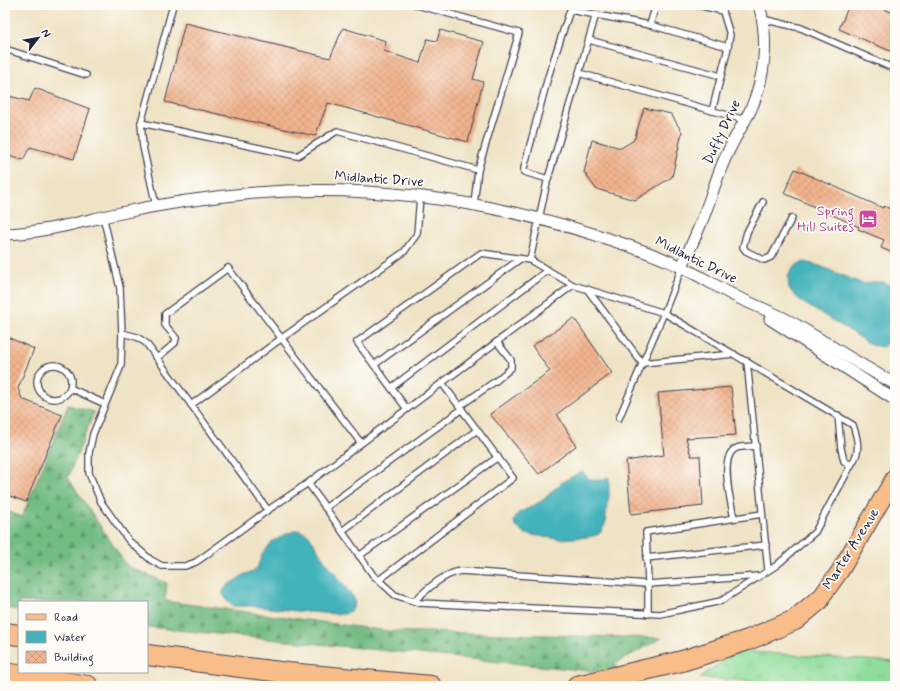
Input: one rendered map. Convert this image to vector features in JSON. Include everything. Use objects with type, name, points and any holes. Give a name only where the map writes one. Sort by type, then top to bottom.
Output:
[{"type":"highway","points":[[577,686],[682,661],[748,640],[795,620],[819,600]]},
{"type":"highway","points":[[5,633],[18,635]]},
{"type":"highway","points":[[148,655],[288,673],[431,686]]},
{"type":"highway","points":[[5,673],[88,686]]},
{"type":"main road","name":"Marter Avenue","points":[[819,600],[840,571],[895,477]]},
{"type":"street","name":"Duffy Drive","points":[[682,267],[701,224],[728,152],[752,106],[759,84],[763,67],[765,41],[759,5]]},
{"type":"street","name":"Midlantic Drive","points":[[5,234],[42,230],[156,206],[234,195],[294,191],[344,191],[420,197],[474,204],[540,219],[636,248],[682,267],[736,297],[895,400]]},
{"type":"street","name":"Midlantic Drive","points":[[736,297],[796,325],[860,365],[895,384]]},
{"type":"lane","points":[[156,206],[143,147],[141,123],[173,5]]},
{"type":"lane","points":[[417,5],[519,33],[478,170],[474,204]]},
{"type":"lane","points":[[650,25],[656,5]]},
{"type":"lane","points":[[698,5],[723,11]]},
{"type":"lane","points":[[712,111],[730,35],[721,5]]},
{"type":"lane","points":[[548,179],[524,172],[524,168],[548,77],[570,10],[650,25],[728,47]]},
{"type":"lane","points":[[530,260],[548,179],[596,14]]},
{"type":"lane","points":[[762,19],[801,28],[895,69]]},
{"type":"lane","points":[[588,40],[721,76]]},
{"type":"lane","points":[[5,49],[86,74]]},
{"type":"lane","points":[[579,73],[744,120]]},
{"type":"lane","points":[[141,123],[296,156],[337,131],[478,170]]},
{"type":"lane","points":[[191,405],[282,338],[404,252],[417,234],[420,197]]},
{"type":"lane","points":[[763,202],[747,232],[743,247],[746,251],[764,260],[771,257],[792,218]]},
{"type":"lane","points":[[103,216],[120,288],[122,333],[121,366],[93,434],[89,454],[88,473],[101,502],[128,541],[151,560],[162,566],[185,566],[196,562],[308,483],[574,285]]},
{"type":"lane","points":[[308,483],[373,575],[395,595],[419,603],[660,614],[721,601],[777,565],[815,532],[850,465],[856,458],[858,439],[853,425],[838,415],[664,313],[574,285],[530,260],[481,253],[357,342],[407,409]]},
{"type":"lane","points":[[374,365],[520,259]]},
{"type":"lane","points":[[619,418],[682,267]]},
{"type":"lane","points":[[157,358],[175,343],[176,338],[165,325],[165,314],[228,268],[361,443]]},
{"type":"lane","points":[[392,388],[548,270]]},
{"type":"lane","points":[[587,289],[642,363]]},
{"type":"lane","points":[[122,333],[140,338],[146,343],[268,510]]},
{"type":"lane","points":[[325,508],[461,408],[511,368],[511,360],[498,342]]},
{"type":"lane","points":[[642,363],[734,354]]},
{"type":"lane","points":[[747,361],[768,570]]},
{"type":"lane","points":[[47,366],[58,366],[67,372],[70,377],[70,388],[63,397],[57,399],[46,398],[39,390],[37,379],[39,374],[47,366]]},
{"type":"lane","points":[[379,580],[513,478],[442,383]]},
{"type":"lane","points":[[70,388],[105,404]]},
{"type":"lane","points":[[838,415],[841,448],[844,461],[850,465]]},
{"type":"lane","points":[[342,531],[477,430]]},
{"type":"lane","points":[[734,518],[726,467],[730,452],[737,448],[756,446]]},
{"type":"lane","points":[[359,556],[498,457]]},
{"type":"lane","points":[[648,614],[646,532],[762,514]]},
{"type":"lane","points":[[646,558],[766,545]]},
{"type":"lane","points":[[414,601],[435,582],[451,572],[460,571],[648,584],[760,576]]},
{"type":"green space","points":[[68,405],[94,412],[68,478],[127,566],[167,583],[165,601],[388,631],[662,638],[614,664],[619,673],[148,627],[148,601],[18,601],[18,610],[5,608],[5,510],[22,517]]},
{"type":"green space","points":[[737,651],[895,662],[895,686],[832,686],[699,678]]},
{"type":"water","points":[[805,262],[820,266],[863,284],[883,282],[895,287],[895,338],[889,340],[883,347],[871,345],[805,304],[794,295],[789,288],[788,277],[793,267]]},
{"type":"water","points":[[582,471],[594,480],[601,480],[608,477],[609,479],[609,497],[605,524],[601,532],[597,535],[588,537],[559,539],[526,534],[515,526],[514,521],[518,513],[543,500],[561,483]]},
{"type":"water","points":[[298,530],[309,535],[325,561],[354,598],[355,603],[352,610],[345,614],[296,611],[252,606],[234,606],[227,600],[223,594],[223,591],[227,586],[245,574],[253,572],[257,568],[262,555],[272,542],[288,533]]},
{"type":"building","points":[[849,5],[875,5],[895,14],[895,53],[839,29]]},
{"type":"building","points":[[185,23],[330,58],[343,28],[386,41],[384,51],[420,63],[427,39],[437,41],[440,30],[484,42],[473,79],[483,82],[468,142],[328,103],[315,136],[165,102]]},
{"type":"building","points":[[35,88],[90,109],[74,159],[30,147],[23,160],[5,155],[5,95],[29,101]]},
{"type":"building","points":[[644,108],[671,114],[682,132],[672,177],[635,200],[596,189],[584,172],[592,140],[621,148],[634,140]]},
{"type":"building","name":"Spring Hill Suites","points":[[795,169],[883,208],[884,206],[895,211],[895,254],[881,248],[884,240],[784,193]]},
{"type":"building","points":[[574,318],[612,373],[557,414],[576,446],[539,474],[490,414],[550,371],[532,346]]},
{"type":"building","points":[[5,336],[34,349],[18,388],[22,399],[62,415],[26,502],[5,494]]},
{"type":"building","points":[[731,387],[736,435],[686,438],[691,456],[700,456],[703,506],[631,514],[626,461],[664,455],[658,393]]},
{"type":"place","name":"Spring Hill Suites","points":[[868,219]]}]
